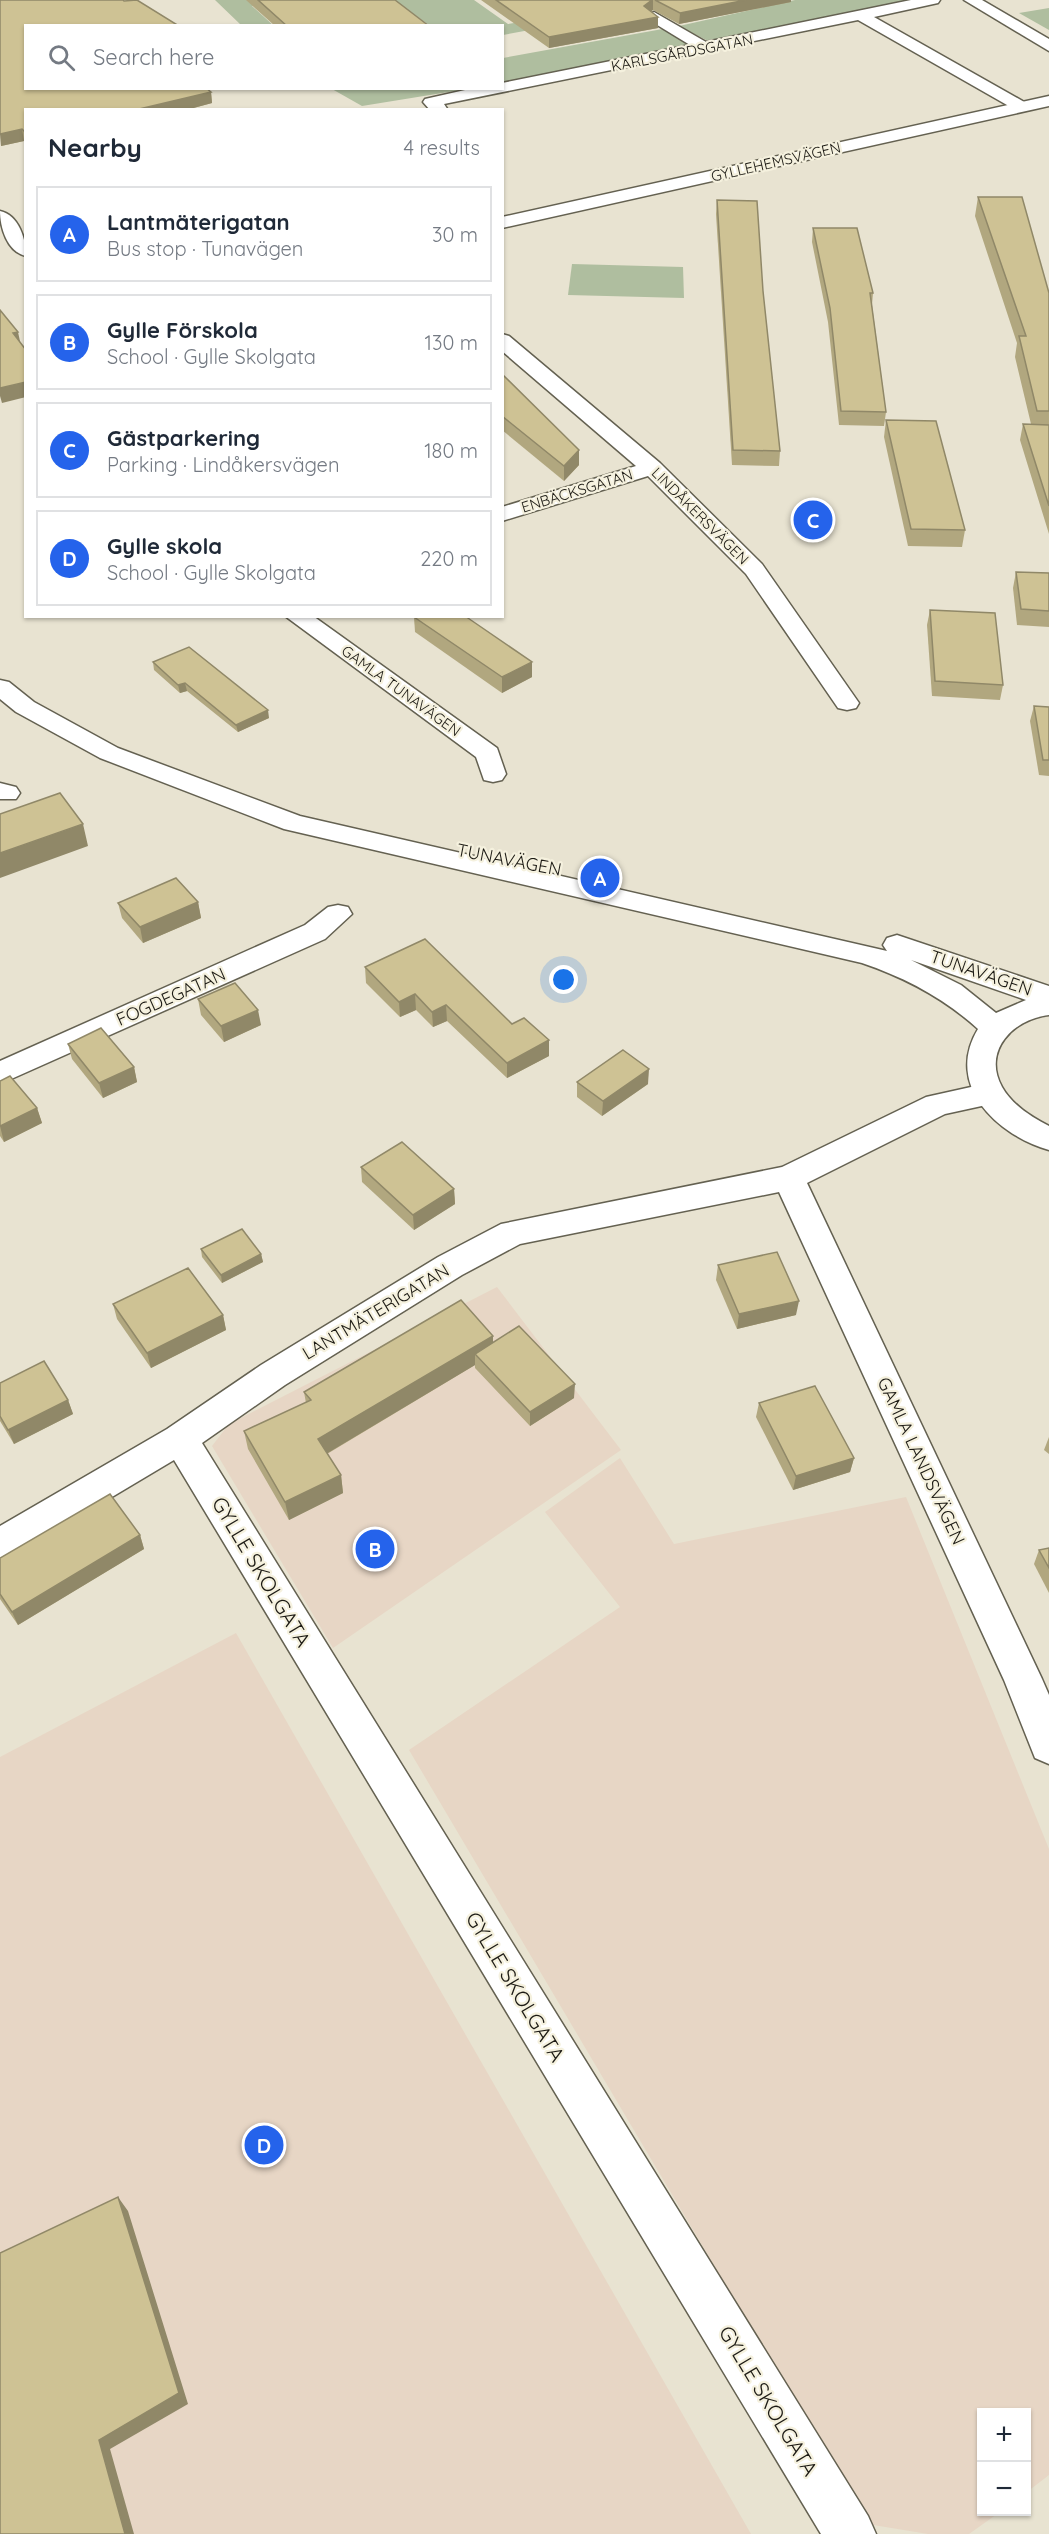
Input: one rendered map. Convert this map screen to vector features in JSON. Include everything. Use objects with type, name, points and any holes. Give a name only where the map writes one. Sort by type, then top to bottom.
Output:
[{"type":"street","name":"KARLSGÅRDSGATAN","points":[[504,88],[933,0]]},
{"type":"street","points":[[971,0],[1049,46]]},
{"type":"street","points":[[862,16],[1020,106]]},
{"type":"street","points":[[654,17],[706,48]]},
{"type":"street","name":"KARLSGÅRDSGATAN","points":[[438,108],[431,102],[492,90]]},
{"type":"street","name":"GYLLEHEMSVÄGEN","points":[[504,223],[1049,101]]},
{"type":"street","points":[[0,216],[24,248]]},
{"type":"street","name":"LINDÅKERSVÄGEN","points":[[504,344],[512,359],[652,468],[754,569],[847,703]]},
{"type":"street","name":"ENBÄCKSGATAN","points":[[504,513],[652,468]]},
{"type":"street","name":"GAMLA TUNAVÄGEN","points":[[300,618],[488,754],[493,774]]},
{"type":"street","name":"TUNAVÄGEN","points":[[0,687],[25,706],[109,753],[293,824],[799,939],[885,961],[946,987],[995,1028]]},
{"type":"street","name":"TUNAVÄGEN","points":[[109,753],[296,816],[779,915],[939,957],[1049,997]]},
{"type":"street","name":"FOGDEGATAN","points":[[0,1074],[315,932],[338,914]]},
{"type":"street","points":[[1049,1005],[1016,1013],[995,1028],[982,1047],[980,1070],[989,1094],[1006,1114],[1029,1130],[1049,1139]]},
{"type":"street","name":"LANTMÄTERIGATAN","points":[[0,1545],[180,1439],[273,1375],[450,1266],[512,1233],[789,1178],[937,1105],[989,1094]]},
{"type":"street","name":"GAMLA LANDSVÄGEN","points":[[789,1178],[1023,1679],[1049,1745]]},
{"type":"street","name":"GYLLE SKOLGATA","points":[[180,1439],[850,2534]]},
{"type":"shaded area","points":[[497,1287],[621,1450],[333,1648],[212,1446],[229,1424]]},
{"type":"shaded area","points":[[620,1458],[674,1544],[906,1497],[1049,1849],[1049,2475],[1031,2489],[1031,2408],[977,2408],[977,2516],[994,2516],[969,2534],[928,2534],[867,2524],[409,1750],[620,1607],[545,1512]]},
{"type":"shaded area","points":[[236,1633],[751,2534],[0,2534],[0,1757]]},
{"type":"green space","points":[[215,0],[287,0],[252,6],[272,24],[240,24]]},
{"type":"green space","points":[[394,0],[474,0],[508,24],[574,13],[600,17],[504,35],[504,24],[428,24]]},
{"type":"green space","points":[[795,0],[932,0],[710,42],[679,26]]},
{"type":"green space","points":[[1049,8],[1049,30],[1019,13]]},
{"type":"green space","points":[[668,28],[698,46],[504,82],[504,58]]},
{"type":"green space","points":[[334,90],[461,90],[362,106]]},
{"type":"green space","points":[[572,264],[683,267],[684,298],[568,295]]},
{"type":"building","points":[[0,0],[137,0],[176,24],[24,24],[24,90],[208,90],[211,92],[143,108],[24,108],[24,131],[22,129],[0,134]]},
{"type":"building","points":[[258,0],[395,0],[426,24],[285,24]]},
{"type":"building","points":[[496,0],[652,0],[644,6],[658,17],[549,37]]},
{"type":"building","points":[[655,0],[746,0],[680,13]]},
{"type":"building","points":[[978,197],[1022,197],[1049,293],[1049,411],[1037,411],[1019,336],[1026,336]]},
{"type":"building","points":[[717,200],[757,201],[763,291],[780,451],[733,450]]},
{"type":"building","points":[[813,228],[857,228],[873,293],[870,293],[886,412],[841,411],[830,308]]},
{"type":"building","points":[[0,310],[18,332],[13,333],[24,347],[24,382],[0,388]]},
{"type":"building","points":[[504,376],[579,450],[564,466],[504,418]]},
{"type":"building","points":[[886,420],[936,421],[965,530],[911,529]]},
{"type":"building","points":[[1023,424],[1049,425],[1049,506]]},
{"type":"building","points":[[1016,572],[1049,573],[1049,611],[1021,609]]},
{"type":"building","points":[[930,610],[995,613],[1003,685],[935,681]]},
{"type":"building","points":[[415,618],[468,618],[532,662],[502,677]]},
{"type":"building","points":[[189,647],[268,710],[236,725],[185,683],[178,685],[153,662]]},
{"type":"building","points":[[1034,706],[1049,707],[1049,760],[1043,760]]},
{"type":"building","points":[[60,793],[83,824],[0,853],[0,814]]},
{"type":"building","points":[[176,878],[198,902],[140,927],[118,903]]},
{"type":"building","points":[[425,939],[512,1024],[524,1018],[549,1040],[507,1063],[446,1005],[432,1012],[415,994],[399,1002],[365,967]]},
{"type":"building","points":[[235,983],[258,1010],[221,1026],[198,999]]},
{"type":"building","points":[[101,1028],[134,1067],[99,1083],[68,1044]]},
{"type":"building","points":[[623,1050],[649,1069],[603,1101],[577,1082]]},
{"type":"building","points":[[10,1076],[37,1108],[0,1126],[0,1081]]},
{"type":"building","points":[[402,1142],[454,1189],[413,1215],[361,1167]]},
{"type":"building","points":[[242,1229],[261,1254],[221,1275],[201,1249]]},
{"type":"building","points":[[777,1252],[799,1301],[739,1314],[718,1265]]},
{"type":"building","points":[[188,1268],[223,1315],[147,1353],[113,1304]]},
{"type":"building","points":[[461,1300],[493,1336],[318,1439],[341,1475],[285,1502],[244,1431],[311,1400],[304,1392]]},
{"type":"building","points":[[519,1326],[575,1384],[530,1412],[475,1354]]},
{"type":"building","points":[[44,1361],[68,1400],[8,1430],[0,1416],[0,1383]]},
{"type":"building","points":[[815,1386],[854,1458],[796,1476],[759,1403]]},
{"type":"building","points":[[110,1494],[140,1535],[12,1612],[0,1594],[0,1558]]},
{"type":"building","points":[[1049,1548],[1049,1568],[1039,1550]]},
{"type":"building","points":[[118,2197],[179,2393],[99,2440],[125,2534],[0,2534],[0,2253]]},
{"type":"place","name":"Gästparkering","points":[[813,520]]},
{"type":"place","name":"Lantmäterigatan","points":[[600,878]]},
{"type":"place","name":"Gylle Förskola","points":[[375,1549]]},
{"type":"place","name":"Gylle skola","points":[[264,2145]]}]
